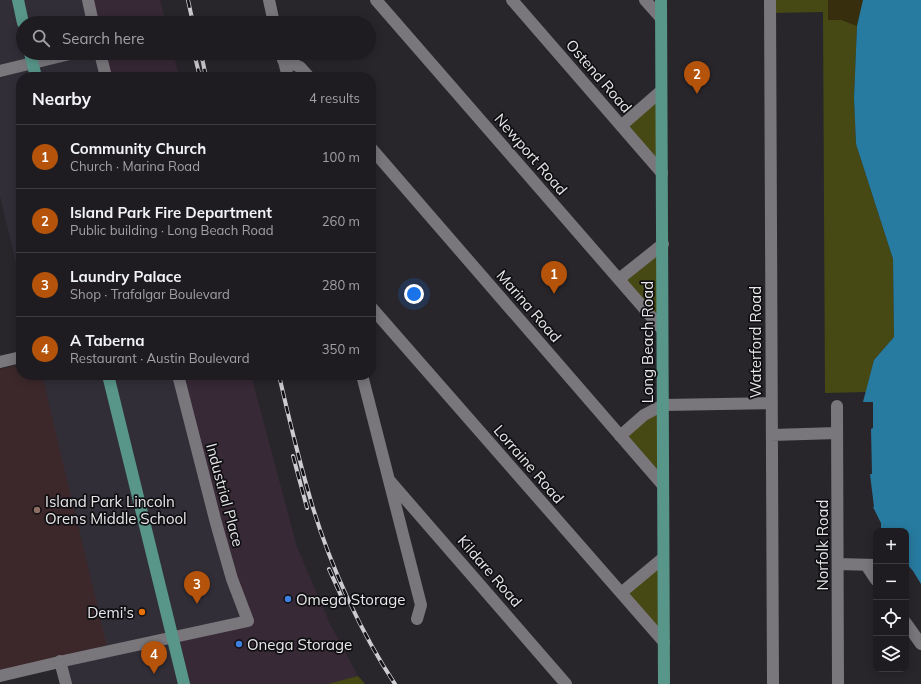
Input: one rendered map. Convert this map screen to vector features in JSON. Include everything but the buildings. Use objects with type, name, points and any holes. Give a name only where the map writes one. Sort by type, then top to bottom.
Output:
[{"type":"main road","points":[[18,0],[21,16]]},
{"type":"main road","name":"Long Beach Road","points":[[660,0],[664,684]]},
{"type":"main road","points":[[32,60],[35,72]]},
{"type":"main road","points":[[109,380],[184,684]]},
{"type":"street","points":[[88,0],[91,16]]},
{"type":"street","points":[[269,0],[272,16]]},
{"type":"street","name":"Newport Road","points":[[376,0],[662,329]]},
{"type":"street","name":"Ostend Road","points":[[512,0],[662,173]]},
{"type":"street","points":[[646,0],[661,18]]},
{"type":"street","name":"Waterford Road","points":[[770,0],[773,684]]},
{"type":"street","points":[[0,71],[27,60]]},
{"type":"street","points":[[102,60],[105,72]]},
{"type":"street","points":[[284,60],[287,72]]},
{"type":"street","points":[[289,60],[300,66],[305,72]]},
{"type":"street","points":[[621,126],[661,91]]},
{"type":"street","name":"Marina Road","points":[[376,154],[662,484]]},
{"type":"street","points":[[619,279],[662,244]]},
{"type":"street","name":"Lorraine Road","points":[[376,313],[664,642]]},
{"type":"street","points":[[0,362],[16,358]]},
{"type":"street","name":"Industrial Place","points":[[173,637],[248,621],[232,579],[216,523],[179,380]]},
{"type":"street","points":[[363,380],[421,605],[417,619]]},
{"type":"street","points":[[620,436],[644,415],[663,406],[771,403]]},
{"type":"street","name":"Norfolk Road","points":[[837,406],[838,684]]},
{"type":"street","points":[[772,435],[837,433]]},
{"type":"street","name":"Kildare Road","points":[[389,480],[566,684]]},
{"type":"street","points":[[621,594],[663,558]]},
{"type":"street","points":[[838,564],[871,565]]},
{"type":"street","points":[[909,626],[921,644]]},
{"type":"street","points":[[0,676],[60,661],[173,637]]},
{"type":"street","points":[[60,661],[66,684]]},
{"type":"shaded area","points":[[0,0],[85,0],[88,16],[16,16],[16,60],[99,60],[102,72],[16,72],[16,263],[0,196]]},
{"type":"shaded area","points":[[87,0],[160,0],[164,16],[90,16]]},
{"type":"shaded area","points":[[770,0],[863,0],[857,26],[854,98],[856,144],[893,259],[894,337],[874,360],[866,392],[825,393],[823,12],[770,13]]},
{"type":"shaded area","points":[[102,60],[175,60],[178,72],[105,72]]},
{"type":"shaded area","points":[[659,95],[660,169],[623,126]]},
{"type":"shaded area","points":[[661,248],[661,324],[622,279]]},
{"type":"shaded area","name":"Island Park Lincoln Orens Middle School","points":[[16,365],[16,380],[43,380],[107,646],[0,671],[0,369]]},
{"type":"shaded area","points":[[42,380],[178,380],[245,619],[182,684],[65,684]]},
{"type":"shaded area","points":[[180,380],[252,380],[297,547],[330,624],[358,676],[328,684],[182,684],[170,635],[245,619]]},
{"type":"shaded area","points":[[659,411],[659,475],[624,437]]},
{"type":"shaded area","points":[[660,564],[661,636],[625,593]]},
{"type":"shaded area","points":[[358,676],[365,684],[328,684]]},
{"type":"sand","points":[[828,0],[863,0],[857,26],[841,20],[828,20]]},
{"type":"water","points":[[863,0],[921,0],[921,584],[909,566],[909,528],[881,528],[881,523],[873,507],[870,474],[872,474],[871,429],[873,428],[873,402],[863,402],[874,360],[894,337],[893,259],[856,144],[854,98],[857,26]]},
{"type":"railway","points":[[188,0],[191,16]]},
{"type":"railway","points":[[196,60],[199,72]]},
{"type":"railway","points":[[202,60],[205,72]]},
{"type":"railway","points":[[280,380],[308,491],[320,530],[348,599],[370,643],[395,684]]},
{"type":"railway","points":[[293,456],[307,508]]},
{"type":"railway","points":[[329,569],[342,598]]},
{"type":"place","name":"Island Park Fire Department","points":[[697,94]]},
{"type":"place","name":"Community Church","points":[[554,294]]},
{"type":"place","name":"Island Park Lincoln Orens Middle School","points":[[37,510]]},
{"type":"place","name":"Omega Storage","points":[[288,599]]},
{"type":"place","name":"Laundry Palace","points":[[197,604]]},
{"type":"place","name":"Demi's","points":[[142,612]]},
{"type":"place","name":"Onega Storage","points":[[239,644]]},
{"type":"place","name":"A Taberna","points":[[154,674]]}]
